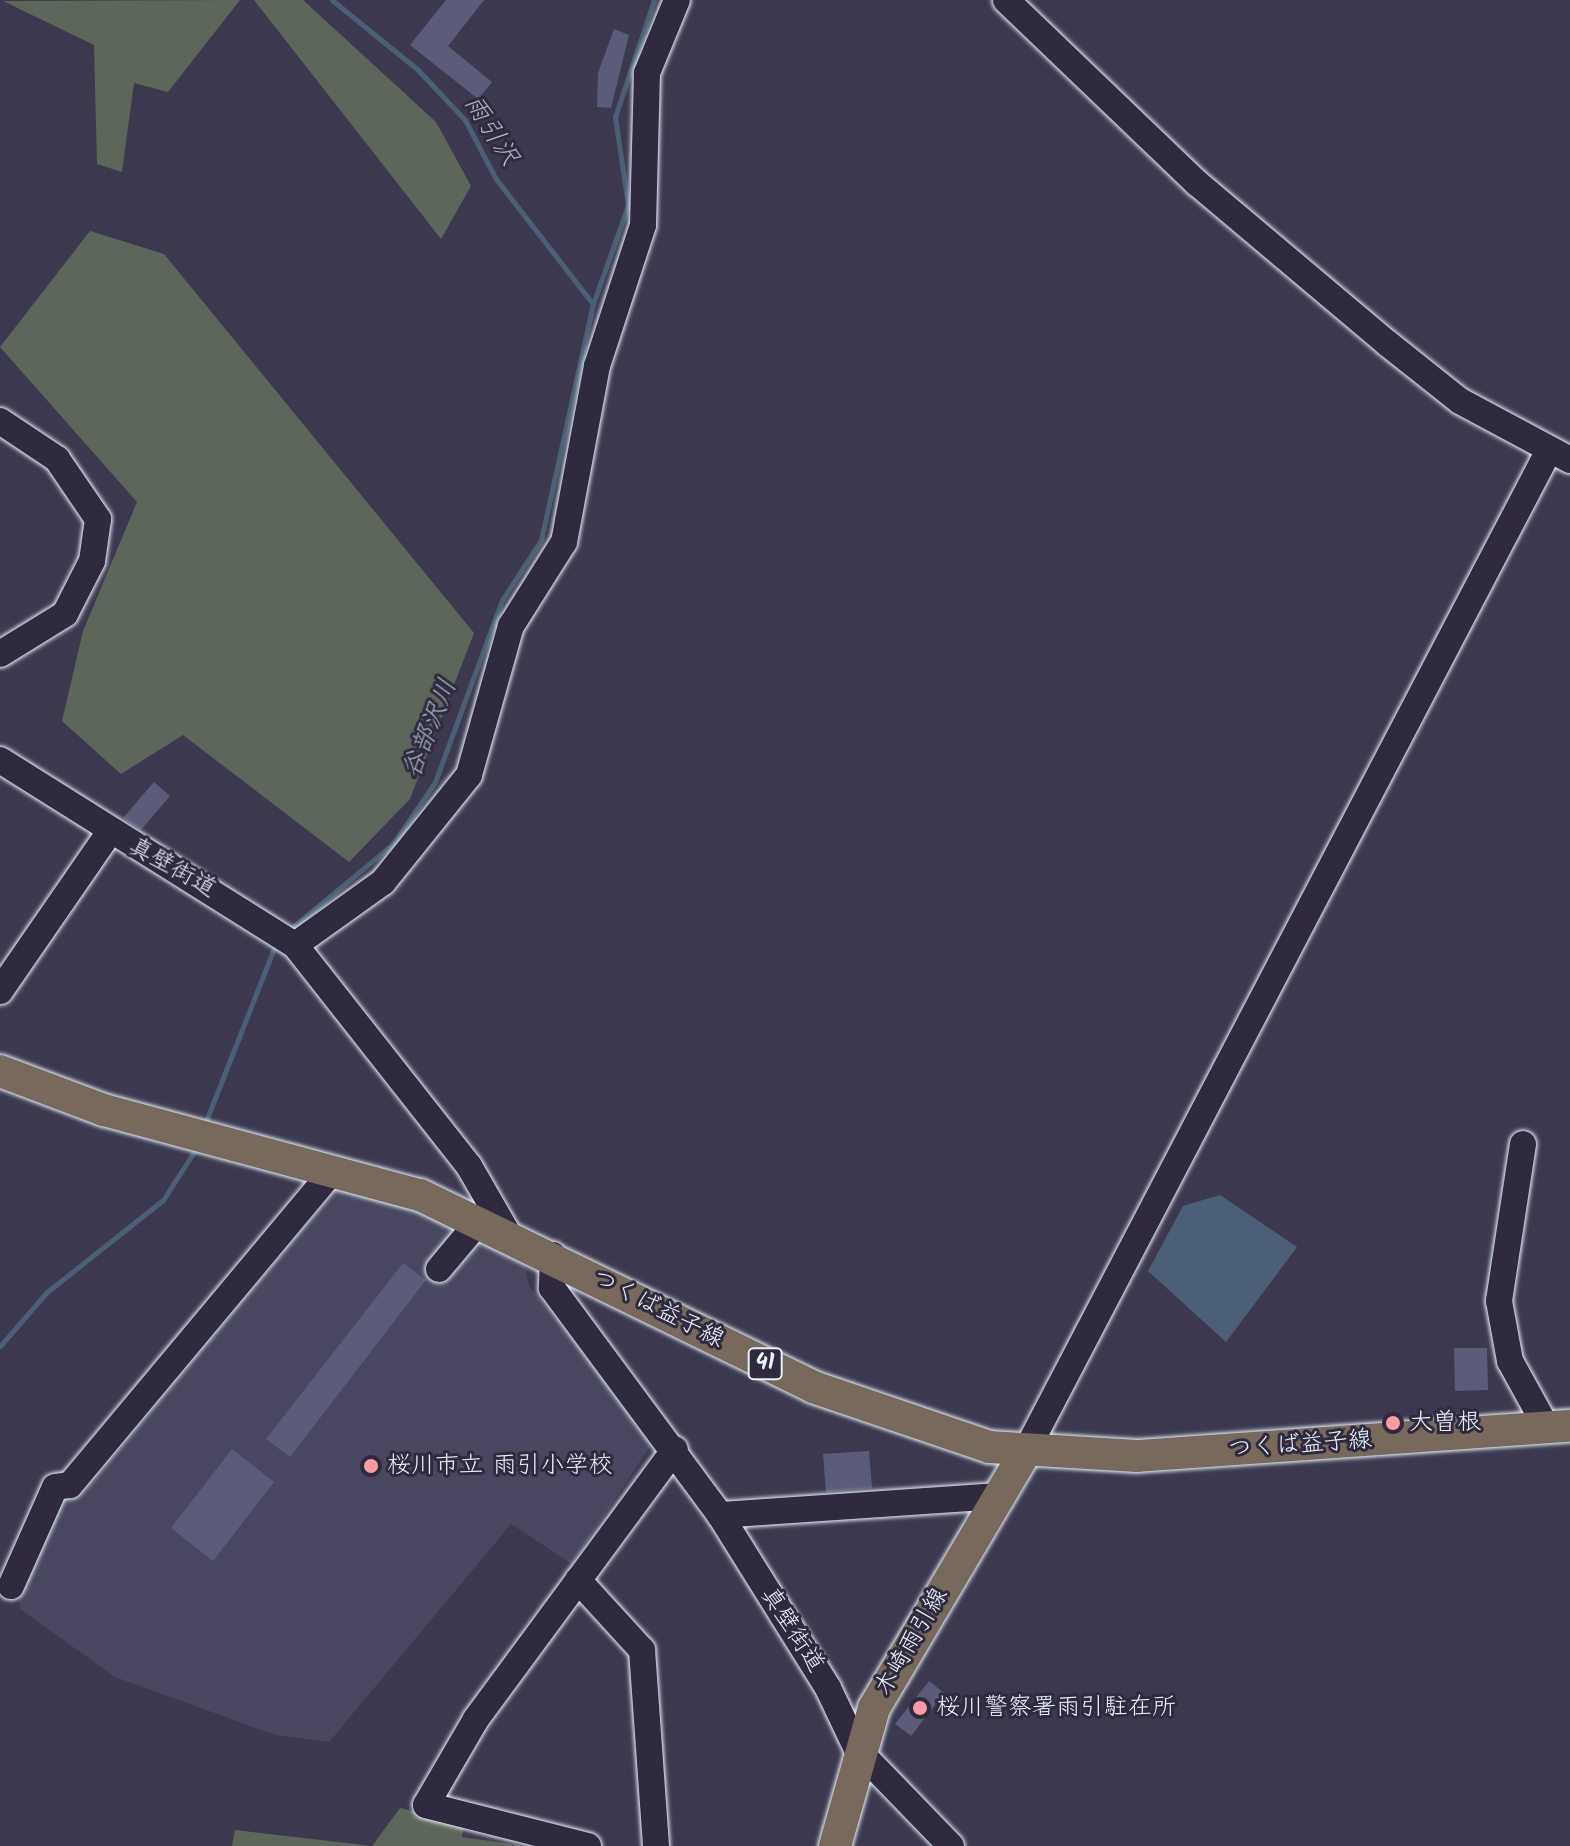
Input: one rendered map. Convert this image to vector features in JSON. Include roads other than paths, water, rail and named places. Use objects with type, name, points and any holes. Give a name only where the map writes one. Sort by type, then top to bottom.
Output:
[{"type":"main road","name":"つくば益子線","points":[[0,1071],[104,1110],[333,1170],[493,1226],[858,1407],[1025,1453],[1137,1456],[1559,1427]]},
{"type":"main road","name":"木崎雨引線","points":[[835,1846],[857,1749],[895,1666],[1025,1453]]},
{"type":"street","points":[[287,938],[383,882],[469,775],[511,626],[564,542],[597,366],[643,225],[647,73],[677,0]]},
{"type":"street","points":[[1006,0],[1197,183],[1387,343],[1460,401],[1559,456],[1025,1453]]},
{"type":"street","points":[[0,421],[57,459],[98,519],[92,561],[65,614],[0,654]]},
{"type":"street","points":[[0,760],[109,833]]},
{"type":"street","name":"真壁街道","points":[[0,991],[109,833],[287,938],[469,1166],[493,1226]]},
{"type":"street","points":[[1523,1144],[1499,1301],[1510,1361],[1559,1427]]},
{"type":"street","points":[[11,1586],[55,1487],[70,1485],[333,1170]]},
{"type":"street","points":[[439,1269],[493,1226]]},
{"type":"street","points":[[553,1255],[552,1288],[675,1449],[476,1719],[426,1805],[588,1846]]},
{"type":"street","name":"真壁街道","points":[[675,1449],[828,1688],[857,1749],[951,1846]]},
{"type":"street","points":[[720,1515],[1000,1496]]},
{"type":"street","points":[[578,1580],[642,1650],[656,1846]]},
{"type":"waterway","name":"雨引沢","points":[[332,0],[418,70],[465,120],[496,179],[593,304]]},
{"type":"waterway","name":"谷部沢川","points":[[289,930],[393,844],[435,782],[502,600],[541,540],[593,304],[628,205],[615,117],[654,0]]},
{"type":"waterway","name":"谷部沢川","points":[[204,1126],[276,943]]},
{"type":"waterway","name":"谷部沢川","points":[[0,1346],[47,1292],[163,1200],[197,1147]]},
{"type":"place","name":"大曽根","points":[[1393,1423]]},
{"type":"place","name":"桜川市立 雨引小学校","points":[[371,1466]]},
{"type":"place","name":"桜川警察署雨引駐在所","points":[[920,1708]]}]
